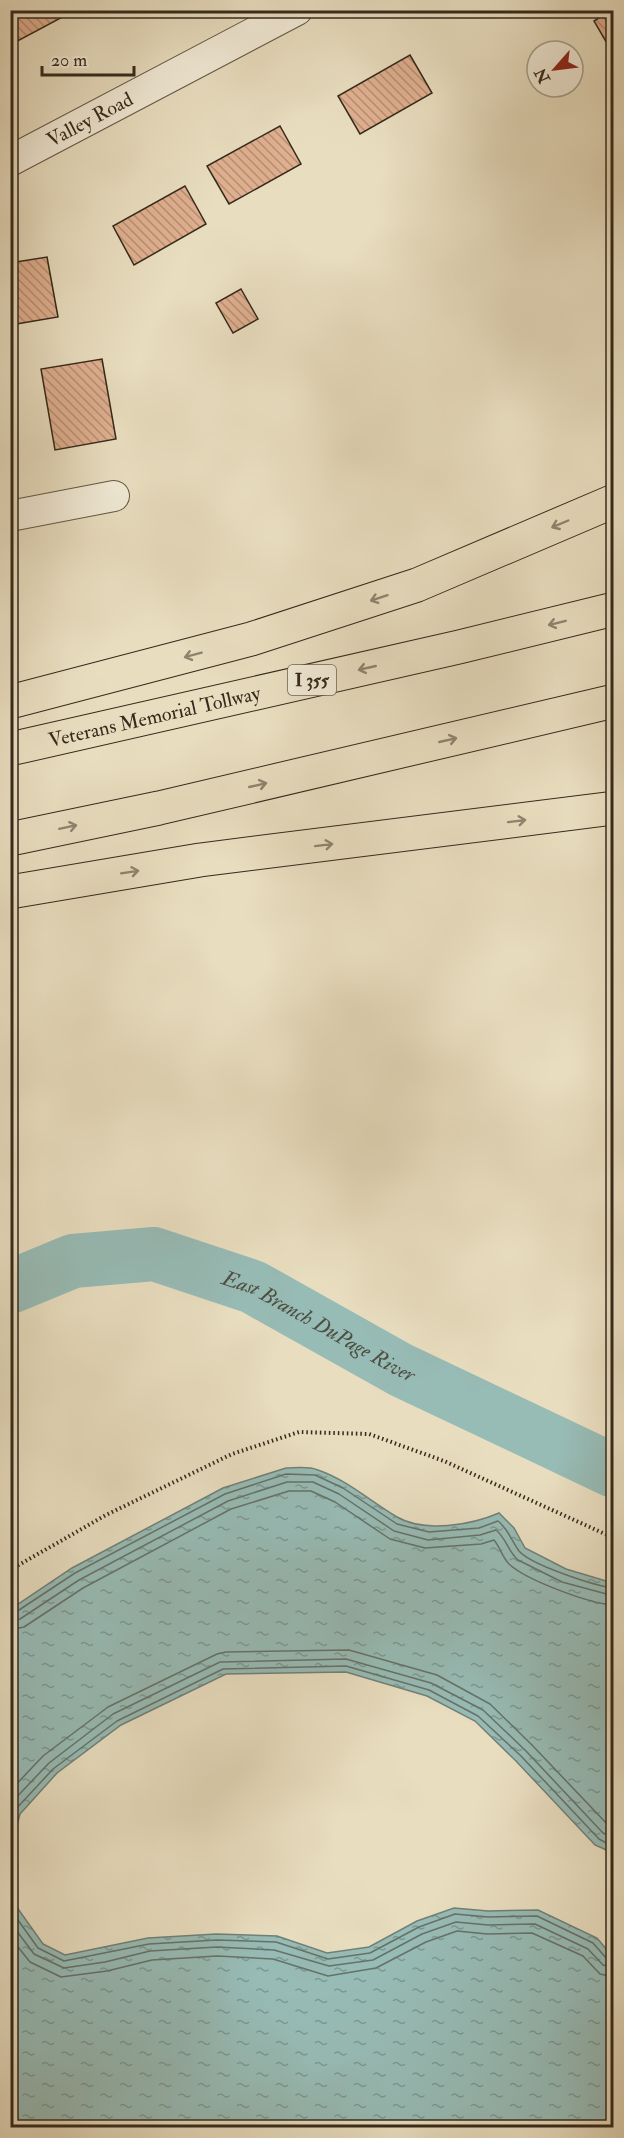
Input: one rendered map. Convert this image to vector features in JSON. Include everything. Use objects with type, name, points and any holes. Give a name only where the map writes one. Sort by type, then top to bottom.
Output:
[{"type":"highway","points":[[10,702],[251,639],[417,585],[614,501]]},
{"type":"highway","name":"Veterans Memorial Tollway","points":[[10,749],[614,609]]},
{"type":"highway","points":[[10,839],[159,808],[614,702]]},
{"type":"highway","points":[[10,892],[200,860],[614,808]]},
{"type":"street","name":"Valley Road","points":[[10,161],[32,152],[297,10]]},
{"type":"street","points":[[10,516],[114,496]]},
{"type":"path","points":[[10,1570],[106,1515],[232,1454],[298,1432],[369,1434],[444,1461],[614,1538]]},
{"type":"water","points":[[516,1424],[595,1447],[613,1458],[613,1496]]},
{"type":"water","points":[[286,1468],[310,1468],[329,1474],[397,1517],[421,1525],[462,1524],[499,1513],[514,1528],[525,1548],[566,1569],[613,1583],[613,1853],[595,1845],[475,1721],[427,1696],[346,1672],[226,1674],[121,1725],[57,1773],[20,1814],[11,1847],[11,1609],[72,1568],[223,1488]]},
{"type":"water","points":[[11,1878],[16,1906],[43,1944],[65,1955],[148,1938],[216,1934],[277,1936],[327,1953],[369,1947],[417,1921],[454,1908],[488,1911],[538,1910],[597,1938],[613,1957],[613,2127],[11,2127]]},
{"type":"building","points":[[10,10],[71,10],[72,12],[10,45]]},
{"type":"building","points":[[614,10],[614,51],[612,52],[594,21]]},
{"type":"building","points":[[410,55],[432,93],[360,134],[338,96]]},
{"type":"building","points":[[280,126],[301,164],[229,204],[207,166]]},
{"type":"building","points":[[185,186],[206,224],[134,265],[113,226]]},
{"type":"building","points":[[47,257],[58,317],[10,325],[10,263]]},
{"type":"building","points":[[241,289],[258,319],[233,333],[216,303]]},
{"type":"building","points":[[102,359],[116,439],[55,450],[41,369]]},
{"type":"waterway","name":"East Branch DuPage River","points":[[10,1287],[73,1261],[154,1254],[253,1287],[401,1370],[614,1471]]}]
